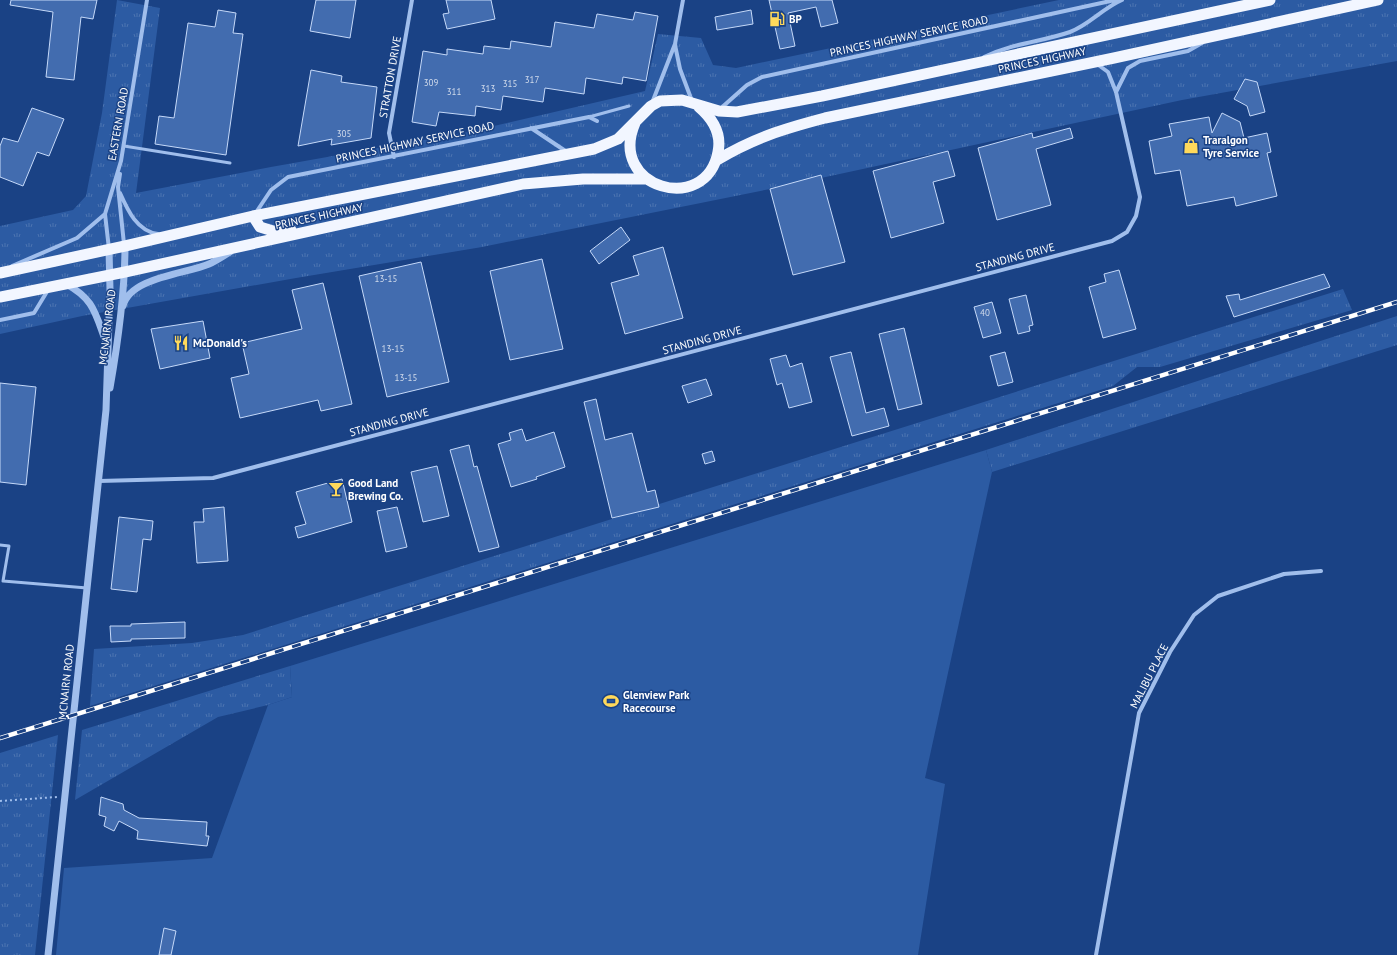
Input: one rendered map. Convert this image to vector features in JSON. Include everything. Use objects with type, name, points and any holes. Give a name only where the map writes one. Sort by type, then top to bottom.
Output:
[{"type":"highway","name":"PRINCES HIGHWAY","points":[[0,272],[124,246],[253,216],[594,149],[618,139],[651,106],[671,99],[719,111],[737,112],[1270,0]]},
{"type":"highway","name":"PRINCES HIGHWAY","points":[[717,160],[752,141],[781,130],[824,118],[1095,62],[1378,0]]},
{"type":"highway","name":"PRINCES HIGHWAY","points":[[636,120],[631,132],[630,145],[632,158],[638,170],[647,179],[663,187],[681,188],[692,185],[703,179],[711,171],[717,160],[720,145],[717,130],[710,116],[695,104]]},
{"type":"highway","name":"PRINCES HIGHWAY","points":[[0,297],[125,272],[523,184],[583,179],[647,179]]},
{"type":"highway","points":[[253,216],[260,227],[273,231],[318,229]]},
{"type":"street","name":"EASTERN ROAD","points":[[109,249],[105,214],[124,146],[147,0]]},
{"type":"street","name":"STRATTON DRIVE","points":[[394,156],[389,133],[412,0]]},
{"type":"street","points":[[651,106],[675,44],[683,0]]},
{"type":"street","name":"PRINCES HIGHWAY SERVICE ROAD","points":[[719,111],[721,107],[738,92],[762,77],[1115,0]]},
{"type":"street","points":[[966,65],[1003,48],[1070,32],[1090,21],[1110,5],[1122,0]]},
{"type":"street","points":[[1116,92],[1128,68],[1140,61],[1188,51],[1215,36]]},
{"type":"street","points":[[675,44],[680,69],[695,104]]},
{"type":"street","name":"STANDING DRIVE","points":[[99,481],[213,478],[1112,241],[1127,232],[1136,216],[1140,197],[1116,92],[1108,72],[1095,62]]},
{"type":"street","name":"PRINCES HIGHWAY SERVICE ROAD","points":[[253,216],[271,190],[288,177],[589,117]]},
{"type":"street","points":[[589,117],[597,121]]},
{"type":"street","points":[[530,128],[570,154]]},
{"type":"street","points":[[121,161],[118,187],[124,246]]},
{"type":"street","points":[[118,187],[128,211],[137,223],[152,233],[168,236]]},
{"type":"street","points":[[0,272],[77,238],[105,214]]},
{"type":"street","name":"MCNAIRN ROAD","points":[[48,955],[106,410],[120,318],[125,272],[124,246]]},
{"type":"street","points":[[120,318],[124,302],[131,293],[166,275],[209,264],[238,247]]},
{"type":"street","name":"MCNAIRN ROAD","points":[[106,410],[110,275],[109,249]]},
{"type":"street","points":[[64,283],[80,292],[88,299],[93,307],[107,344]]},
{"type":"street","points":[[0,320],[34,313],[50,286]]},
{"type":"street","name":"MALIBU PLACE","points":[[1096,955],[1139,713],[1170,652],[1194,615],[1218,596],[1284,574],[1320,571]]},
{"type":"lane","points":[[589,117],[629,106]]},
{"type":"lane","points":[[124,146],[230,163]]},
{"type":"lane","points":[[0,545],[9,546],[4,581],[88,588]]},
{"type":"path","points":[[0,801],[65,797]]},
{"type":"green space","points":[[117,0],[160,8],[136,193],[468,132],[645,91],[658,34],[701,38],[713,65],[736,68],[1059,0],[1397,0],[1397,61],[1182,100],[770,189],[482,247],[82,316],[0,334],[0,226],[73,210],[86,196],[102,113]]},
{"type":"green space","points":[[1343,289],[1352,310],[1160,367],[1137,367],[1113,386],[90,706],[94,649],[192,643],[243,635]]},
{"type":"green space","points":[[1397,316],[1397,345],[992,472],[986,450]]},
{"type":"green space","name":"Glenview Park Racecourse","points":[[986,450],[992,472],[925,778],[945,784],[918,955],[56,955],[64,868],[212,858],[268,705],[292,697],[290,666]]},
{"type":"green space","points":[[290,666],[292,697],[268,705],[218,717],[75,800],[82,730]]},
{"type":"green space","points":[[58,735],[35,955],[0,955],[0,753]]},
{"type":"building","points":[[11,0],[97,0],[93,19],[81,17],[74,80],[46,77],[53,12],[10,5]]},
{"type":"building","points":[[316,0],[356,0],[350,38],[310,31]]},
{"type":"building","points":[[446,0],[491,0],[495,19],[447,29],[443,14],[449,13]]},
{"type":"building","points":[[769,0],[832,0],[838,23],[821,27],[816,7],[788,13],[795,46],[780,49]]},
{"type":"building","points":[[218,10],[236,13],[233,33],[243,34],[226,155],[155,144],[159,116],[174,118],[188,23],[215,27]]},
{"type":"building","points":[[751,10],[753,24],[717,30],[715,17]]},
{"type":"building","points":[[635,12],[658,16],[646,81],[623,77],[622,84],[586,78],[584,94],[545,88],[543,102],[503,96],[501,110],[476,106],[475,116],[439,112],[436,126],[412,122],[423,51],[447,55],[447,49],[483,54],[484,46],[510,49],[511,41],[551,47],[555,22],[594,28],[597,14],[633,20]]},
{"type":"building","points":[[311,70],[342,76],[341,82],[377,87],[371,138],[331,145],[332,139],[298,146]]},
{"type":"building","points":[[1245,79],[1257,82],[1265,112],[1250,116],[1247,106],[1234,99]]},
{"type":"building","points":[[32,108],[64,119],[49,156],[37,152],[23,186],[0,177],[0,146],[3,138],[18,142]]},
{"type":"building","points":[[1222,113],[1240,122],[1244,138],[1267,133],[1271,152],[1267,153],[1277,196],[1236,206],[1234,197],[1187,206],[1180,170],[1155,174],[1149,141],[1172,136],[1169,124],[1209,117],[1212,133]]},
{"type":"building","points":[[1070,128],[1073,138],[1036,149],[1051,205],[997,220],[978,148],[1032,133],[1033,138]]},
{"type":"building","points":[[948,151],[955,176],[933,182],[944,223],[891,238],[873,171]]},
{"type":"building","points":[[821,175],[845,262],[793,275],[770,189]]},
{"type":"building","points":[[621,227],[630,240],[599,264],[590,251]]},
{"type":"building","points":[[663,247],[683,318],[625,334],[611,283],[639,275],[633,256]]},
{"type":"building","points":[[542,259],[563,349],[510,360],[490,271]]},
{"type":"building","points":[[421,262],[449,382],[387,397],[359,276]]},
{"type":"building","points":[[1119,270],[1136,329],[1103,338],[1089,287],[1106,282],[1104,274]]},
{"type":"building","points":[[1324,274],[1330,287],[1234,317],[1226,296],[1239,294],[1240,300]]},
{"type":"building","points":[[323,283],[352,404],[321,411],[318,400],[240,418],[231,378],[249,374],[242,343],[302,329],[292,290]]},
{"type":"building","points":[[1026,295],[1033,325],[1029,326],[1030,331],[1018,334],[1009,299]]},
{"type":"building","points":[[992,302],[1001,333],[983,338],[974,307]]},
{"type":"building","name":"McDonald's","points":[[203,321],[210,358],[160,369],[151,329]]},
{"type":"building","points":[[904,328],[922,404],[898,410],[879,334]]},
{"type":"building","points":[[851,352],[866,413],[884,408],[889,426],[852,436],[830,357]]},
{"type":"building","points":[[1005,352],[1013,382],[998,386],[990,356]]},
{"type":"building","points":[[786,355],[790,367],[802,363],[812,402],[789,408],[782,383],[777,385],[770,359]]},
{"type":"building","points":[[706,379],[712,395],[688,403],[682,386]]},
{"type":"building","points":[[0,383],[36,387],[26,485],[0,482]]},
{"type":"building","points":[[596,399],[605,440],[632,433],[647,492],[655,490],[659,507],[612,518],[584,402]]},
{"type":"building","points":[[522,429],[526,441],[554,432],[565,467],[536,477],[537,479],[511,487],[498,444],[511,440],[509,433]]},
{"type":"building","points":[[469,445],[474,467],[477,466],[499,547],[479,552],[450,450]]},
{"type":"building","points":[[712,451],[715,461],[705,464],[702,454]]},
{"type":"building","points":[[437,466],[449,516],[423,522],[411,472]]},
{"type":"building","points":[[342,479],[352,522],[298,538],[295,527],[306,524],[296,492]]},
{"type":"building","points":[[224,507],[228,561],[197,563],[194,522],[204,522],[203,509]]},
{"type":"building","points":[[397,507],[407,547],[386,552],[377,511]]},
{"type":"building","points":[[119,517],[153,521],[151,540],[143,539],[137,592],[111,589]]},
{"type":"building","points":[[185,622],[185,638],[131,639],[131,641],[111,642],[110,626]]},
{"type":"building","points":[[101,797],[123,804],[124,810],[139,818],[207,822],[206,836],[209,836],[207,846],[137,839],[138,831],[119,821],[114,831],[104,826],[106,817],[99,815]]},
{"type":"building","points":[[164,928],[176,931],[171,955],[159,955]]},
{"type":"railway","points":[[0,738],[1397,302]]},
{"type":"place","name":"BP","points":[[777,19]]},
{"type":"place","name":"Traralgon Tyre Service","points":[[1191,146]]},
{"type":"place","name":"McDonald's","points":[[181,343]]},
{"type":"place","name":"Good Land Brewing Co.","points":[[336,489]]},
{"type":"place","name":"Glenview Park Racecourse","points":[[611,701]]}]
